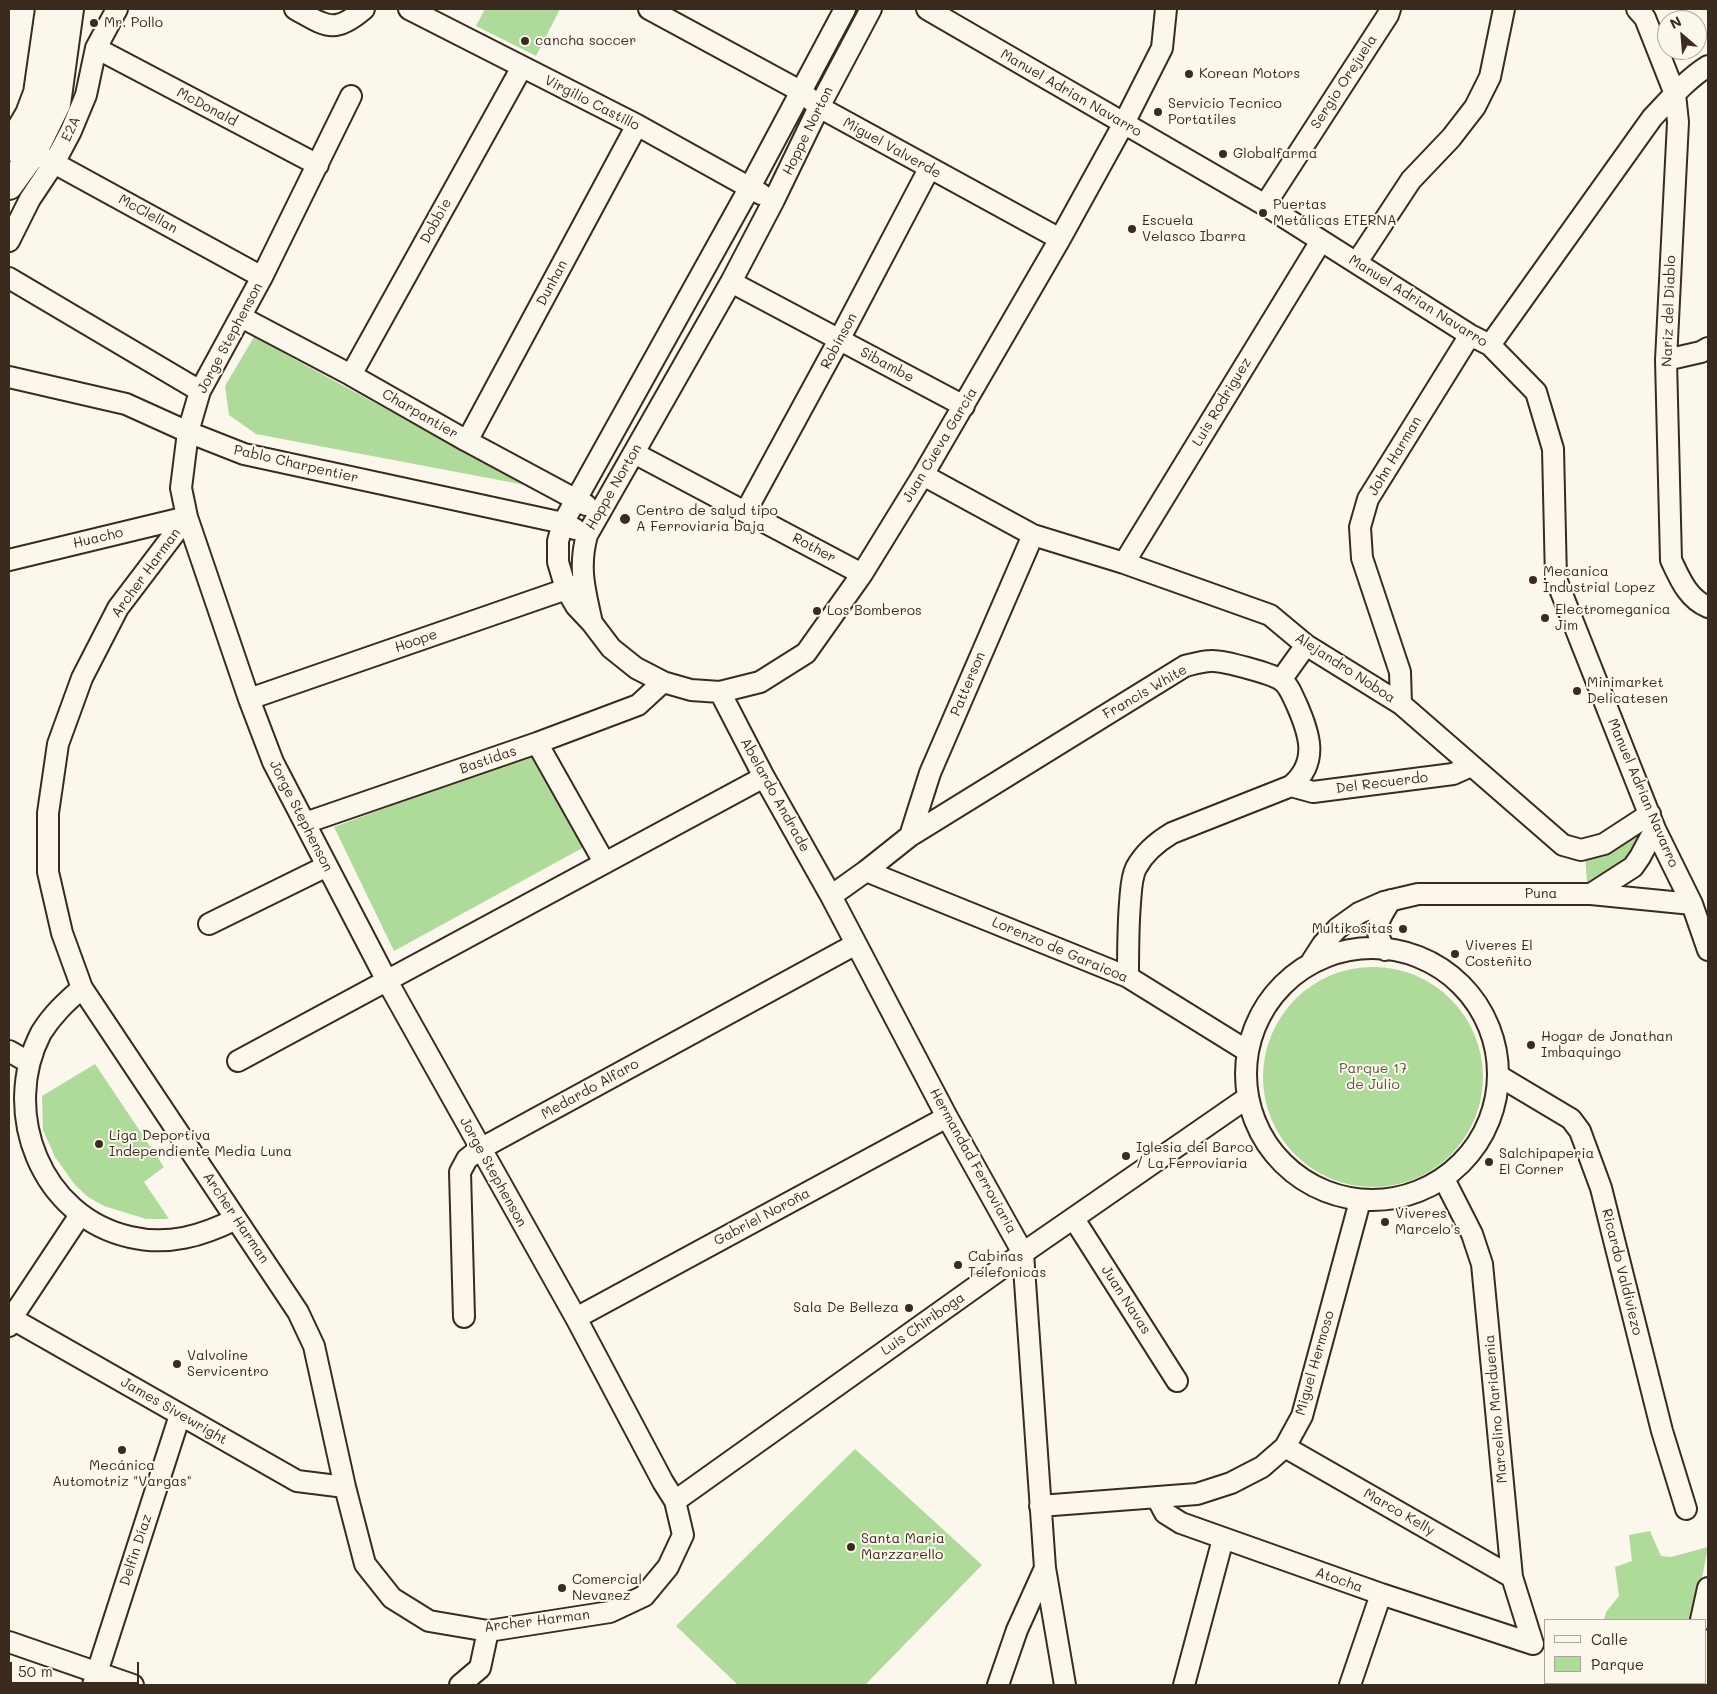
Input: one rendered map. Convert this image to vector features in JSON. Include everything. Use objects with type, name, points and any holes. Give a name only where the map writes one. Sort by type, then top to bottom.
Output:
[{"type":"main road","points":[[32,155],[29,114],[35,99],[41,71],[49,9]]},
{"type":"main road","points":[[9,186],[32,155],[57,104],[70,9]]},
{"type":"street","name":"E2A","points":[[9,241],[30,199],[32,155],[71,131],[86,94],[96,48],[117,9]]},
{"type":"street","points":[[295,9],[326,26],[336,26],[348,22],[364,9]]},
{"type":"street","name":"Virgilio Castillo","points":[[409,9],[637,125],[774,200]]},
{"type":"street","name":"Miguel Valverde","points":[[650,9],[802,92],[819,107],[929,169],[1060,239]]},
{"type":"street","name":"Hoppe Norton","points":[[575,586],[558,562],[558,541],[563,523],[750,188],[845,9]]},
{"type":"street","name":"Hoppe Norton","points":[[592,623],[576,606],[575,586],[582,565],[587,535],[731,282],[774,200],[819,107],[871,9]]},
{"type":"street","name":"Manuel Adrian Navarro","points":[[927,9],[1264,205],[1470,335],[1490,345],[1536,392],[1553,449],[1556,579],[1652,822],[1692,904],[1708,950]]},
{"type":"street","name":"Juan Cueva Garcia","points":[[592,623],[611,648],[636,668],[663,682],[691,690],[720,692],[760,682],[806,653],[862,574],[923,475],[1060,239],[1124,123],[1162,48],[1166,9]]},
{"type":"street","name":"Sergio Orejuela","points":[[1264,205],[1388,15],[1390,9]]},
{"type":"street","points":[[1357,262],[1411,180],[1451,138],[1475,107],[1490,77],[1504,9]]},
{"type":"street","name":"Nariz del Diablo","points":[[1637,9],[1645,18],[1675,94],[1678,122],[1666,360],[1671,560],[1683,586],[1701,604],[1708,608]]},
{"type":"street","name":"McDonald","points":[[96,48],[318,165]]},
{"type":"street","points":[[1490,345],[1652,118],[1675,94],[1708,66]]},
{"type":"street","name":"Dobbie","points":[[351,375],[522,67]]},
{"type":"street","name":"Jorge Stephenson","points":[[351,96],[262,277],[200,391],[188,432],[181,488],[187,517],[249,699],[273,762],[387,982],[576,1318],[662,1482],[675,1501]]},
{"type":"street","name":"Dunhan","points":[[467,441],[637,125]]},
{"type":"street","name":"McClellan","points":[[32,155],[262,277]]},
{"type":"street","name":"Robinson","points":[[746,512],[929,169]]},
{"type":"street","name":"Luis Rodriguez","points":[[1124,564],[1320,241]]},
{"type":"street","points":[[9,278],[200,391]]},
{"type":"street","name":"Sibambe","points":[[731,282],[964,406]]},
{"type":"street","name":"Charpantier","points":[[241,317],[351,375],[598,513]]},
{"type":"street","name":"John Harman","points":[[1401,704],[1400,672],[1362,558],[1360,527],[1368,499],[1470,335]]},
{"type":"street","points":[[1666,360],[1701,352],[1708,348]]},
{"type":"street","name":"Pablo Charpentier","points":[[9,377],[126,404],[188,432],[244,454],[563,523],[587,535]]},
{"type":"street","name":"Rother","points":[[634,454],[862,574]]},
{"type":"street","name":"Alejandro Noboa","points":[[923,475],[1033,534],[1270,615],[1306,645],[1401,704],[1563,845],[1581,850],[1604,844],[1652,822]]},
{"type":"street","name":"Huacho","points":[[9,560],[187,517]]},
{"type":"street","name":"Archer Harman","points":[[187,517],[118,608],[82,678],[58,744],[48,814],[48,872],[62,933],[82,988],[298,1312],[314,1346],[345,1487],[365,1564],[392,1598],[429,1622],[488,1631],[610,1612],[644,1596],[668,1567],[683,1535],[675,1501]]},
{"type":"street","name":"Patterson","points":[[910,836],[930,773],[1033,534]]},
{"type":"street","name":"Hoope","points":[[249,699],[575,586]]},
{"type":"street","points":[[1128,977],[1128,929],[1132,888],[1136,870],[1157,842],[1172,833],[1291,786],[1306,769],[1310,751],[1307,730],[1289,688],[1281,680],[1306,645]]},
{"type":"street","name":"Francis White","points":[[830,896],[866,871],[910,836],[1185,666],[1211,661],[1236,665],[1281,680]]},
{"type":"street","name":"Bastidas","points":[[305,823],[537,743],[638,705],[663,682]]},
{"type":"street","name":"Abelardo Andrade","points":[[720,692],[764,777],[830,896]]},
{"type":"street","points":[[537,743],[604,862]]},
{"type":"street","name":"Del Recuerdo","points":[[1291,786],[1313,792],[1453,774],[1471,766]]},
{"type":"street","points":[[238,1061],[764,777]]},
{"type":"street","points":[[1590,894],[1633,868],[1640,857],[1652,822]]},
{"type":"street","points":[[209,924],[327,866]]},
{"type":"street","name":"Lorenzo de Garaicoa","points":[[866,871],[1128,977],[1244,1049]]},
{"type":"street","name":"Puna","points":[[1312,961],[1323,944],[1338,928],[1359,914],[1391,900],[1418,894],[1590,894],[1692,904]]},
{"type":"street","name":"Hermandad Ferroviaria","points":[[830,896],[947,1117],[1023,1253],[1045,1568],[1065,1685]]},
{"type":"street","points":[[1385,950],[1376,928],[1380,917],[1391,900]]},
{"type":"street","name":"Medardo Alfaro","points":[[464,1318],[460,1172],[467,1159],[480,1149],[856,944]]},
{"type":"street","points":[[1377,948],[1385,950],[1416,955],[1450,974],[1477,1002],[1494,1037],[1499,1076],[1494,1111],[1478,1144],[1444,1179],[1426,1189],[1394,1199],[1360,1201],[1308,1184],[1268,1148],[1247,1098],[1244,1049],[1269,1001],[1312,961],[1343,951],[1377,948]]},
{"type":"street","points":[[82,988],[59,1008],[40,1033],[28,1062],[22,1090],[23,1119],[30,1147],[41,1173],[59,1196],[80,1215],[104,1229],[130,1237],[158,1241],[185,1239],[211,1231],[236,1219]]},
{"type":"street","points":[[9,1051],[28,1062]]},
{"type":"street","name":"Ricardo Valdiviezo","points":[[1499,1076],[1571,1119],[1580,1131],[1601,1188],[1662,1430],[1686,1509]]},
{"type":"street","name":"Luis Chiriboga","points":[[675,1501],[1023,1253],[1247,1098]]},
{"type":"street","name":"Gabriel Noroña","points":[[576,1318],[947,1117]]},
{"type":"street","name":"Marcelino Mariduenia","points":[[1444,1179],[1472,1234],[1482,1264],[1512,1577],[1533,1644]]},
{"type":"street","name":"Miguel Hermoso","points":[[1040,1506],[1197,1494],[1231,1483],[1262,1467],[1285,1447],[1302,1416],[1360,1201]]},
{"type":"street","points":[[10,1321],[80,1215]]},
{"type":"street","name":"Juan Navas","points":[[1074,1219],[1178,1381]]},
{"type":"street","name":"James Sivewright","points":[[10,1321],[180,1414],[297,1481],[345,1487]]},
{"type":"street","name":"Delfin Díaz","points":[[95,1679],[180,1414]]},
{"type":"street","name":"Marco Kelly","points":[[1285,1447],[1512,1577]]},
{"type":"street","name":"Atocha","points":[[1157,1498],[1165,1513],[1181,1523],[1380,1594],[1533,1644]]},
{"type":"street","points":[[1184,1685],[1223,1539]]},
{"type":"street","name":"Hermandad Ferroviaria","points":[[998,1685],[1017,1630],[1045,1568]]},
{"type":"street","points":[[1701,1619],[1708,1588]]},
{"type":"street","points":[[1350,1685],[1380,1594]]},
{"type":"street","points":[[460,1685],[480,1668],[488,1631]]},
{"type":"street","points":[[9,1642],[95,1679],[133,1685]]},
{"type":"green space","name":"cancha soccer","points":[[485,9],[560,9],[536,56],[476,26]]},
{"type":"green space","points":[[254,337],[525,485],[256,434],[229,415],[225,386]]},
{"type":"green space","points":[[531,754],[586,846],[394,951],[334,827]]},
{"type":"green space","points":[[1647,821],[1647,833],[1627,863],[1587,883],[1585,855]]},
{"type":"green space","name":"Parque 17 de Julio","points":[[1373,967],[1394,969],[1425,980],[1451,999],[1470,1025],[1481,1056],[1483,1077],[1481,1098],[1470,1129],[1451,1155],[1425,1174],[1394,1185],[1373,1187],[1352,1185],[1321,1174],[1295,1155],[1276,1129],[1265,1098],[1263,1077],[1265,1056],[1276,1025],[1295,999],[1321,980],[1352,969]]},
{"type":"green space","name":"Liga Deportiva Independiente Media Luna","points":[[95,1064],[164,1167],[144,1182],[169,1219],[146,1219],[104,1206],[88,1197],[75,1185],[55,1157],[43,1130],[42,1096]]},
{"type":"green space","name":"Santa Maria Marzzarello","points":[[855,1449],[982,1565],[865,1685],[738,1685],[676,1626]]},
{"type":"green space","points":[[1650,1531],[1661,1556],[1671,1557],[1708,1547],[1694,1619],[1604,1619],[1606,1612],[1619,1596],[1615,1567],[1632,1561],[1629,1535]]},
{"type":"place","name":"Mr. Pollo","points":[[94,23]]},
{"type":"place","name":"cancha soccer","points":[[525,41]]},
{"type":"place","name":"Korean Motors","points":[[1189,74]]},
{"type":"place","name":"Servicio Tecnico Portatiles","points":[[1158,112]]},
{"type":"place","name":"Globalfarma","points":[[1223,154]]},
{"type":"place","name":"Puertas Metálicas ETERNA","points":[[1263,213]]},
{"type":"place","name":"Escuela Velasco Ibarra","points":[[1132,229]]},
{"type":"place","name":"Centro de salud tipo A Ferroviaria baja","points":[[625,519]]},
{"type":"place","name":"Mecanica Industrial Lopez","points":[[1533,580]]},
{"type":"place","name":"Los Bomberos","points":[[817,611]]},
{"type":"place","name":"Electromeganica Jim","points":[[1545,618]]},
{"type":"place","name":"Minimarket Delicatesen","points":[[1577,691]]},
{"type":"place","name":"Multikositas","points":[[1403,929]]},
{"type":"place","name":"Viveres El Costeñito","points":[[1455,954]]},
{"type":"place","name":"Hogar de Jonathan Imbaquingo","points":[[1531,1045]]},
{"type":"place","name":"Liga Deportiva Independiente Media Luna","points":[[99,1144]]},
{"type":"place","name":"Iglesia del Barco / La Ferroviaria","points":[[1126,1156]]},
{"type":"place","name":"Salchipaperia El Corner","points":[[1489,1162]]},
{"type":"place","name":"Viveres Marcelo's","points":[[1385,1222]]},
{"type":"place","name":"Cabinas Telefonicas","points":[[958,1265]]},
{"type":"place","name":"Sala De Belleza","points":[[909,1308]]},
{"type":"place","name":"Valvoline Servicentro","points":[[177,1364]]},
{"type":"place","name":"Mecánica Automotriz \"Vargas\"","points":[[122,1450]]},
{"type":"place","name":"Santa Maria Marzzarello","points":[[851,1547]]},
{"type":"place","name":"Comercial Nevarez","points":[[562,1588]]}]
